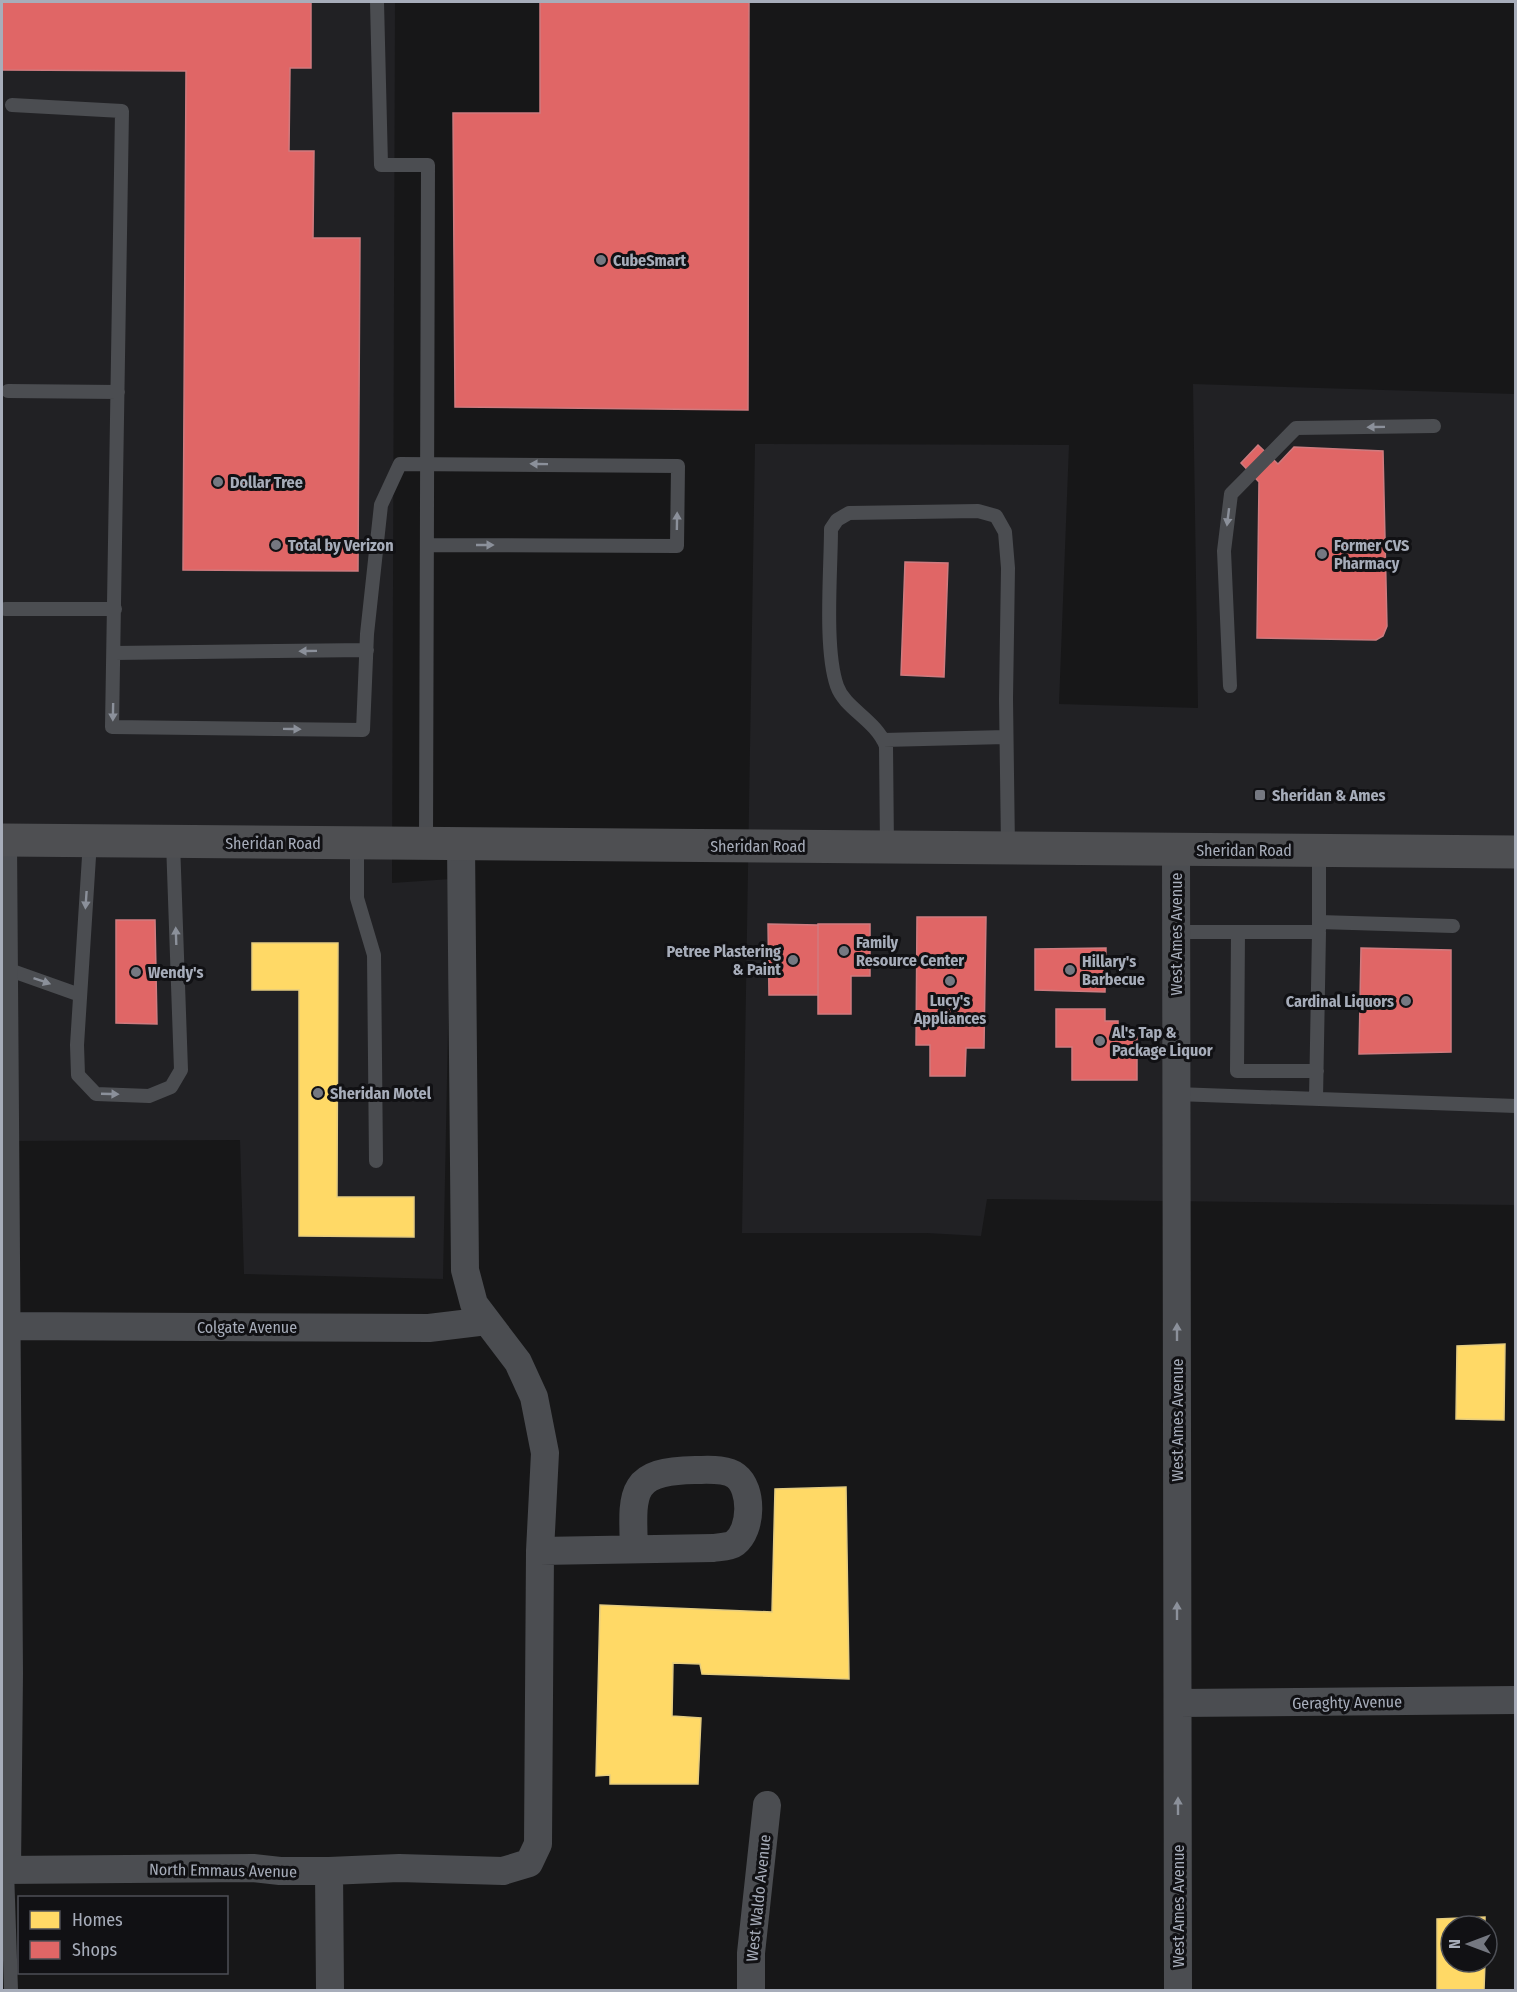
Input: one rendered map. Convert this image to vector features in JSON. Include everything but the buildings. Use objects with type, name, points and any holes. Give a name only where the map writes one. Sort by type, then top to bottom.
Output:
[{"type":"main road","name":"Sheridan Road","points":[[2,840],[1515,852]]},
{"type":"street","points":[[2,840],[6,1326],[4,1870]]},
{"type":"street","name":"North Emmaus Avenue","points":[[4,1870],[253,1868],[280,1871],[329,1871],[399,1868],[503,1871],[529,1863],[538,1844],[540,1551],[545,1453],[534,1397],[518,1362],[474,1304],[465,1270],[461,844]]},
{"type":"street","name":"West Ames Avenue","points":[[1176,849],[1178,1990]]},
{"type":"street","name":"Colgate Avenue","points":[[6,1326],[429,1328],[487,1321]]},
{"type":"street","points":[[540,1551],[634,1549]]},
{"type":"street","name":"Geraghty Avenue","points":[[1178,1703],[1515,1700]]},
{"type":"street","name":"West Waldo Avenue","points":[[751,1990],[751,1953],[767,1805]]},
{"type":"street","points":[[329,1871],[330,1986]]},
{"type":"lane","points":[[377,2],[381,165],[428,165],[426,844]]},
{"type":"lane","points":[[12,105],[122,111],[112,727],[363,730],[367,650],[381,505],[400,464],[678,466],[677,546],[427,545]]},
{"type":"lane","points":[[8,391],[118,392]]},
{"type":"lane","points":[[1230,686],[1224,551],[1231,494],[1296,428],[1434,426]]},
{"type":"lane","points":[[887,847],[886,746],[880,732],[848,703],[837,687],[831,648],[831,529],[837,520],[849,513],[978,511],[996,516],[1005,532],[1008,568],[1006,737],[1008,848]]},
{"type":"lane","points":[[6,609],[115,609]]},
{"type":"lane","points":[[114,653],[367,650]]},
{"type":"lane","points":[[883,740],[1006,737]]},
{"type":"lane","points":[[90,841],[80,995],[78,1075],[96,1094],[149,1096],[171,1087],[180,1070],[173,842]]},
{"type":"lane","points":[[357,843],[357,898],[374,955],[376,1161]]},
{"type":"lane","points":[[1316,1099],[1319,850]]},
{"type":"lane","points":[[1176,932],[1238,932],[1319,927],[1453,926]]},
{"type":"lane","points":[[1238,932],[1237,1071],[1317,1071]]},
{"type":"lane","points":[[4,968],[80,995]]},
{"type":"lane","points":[[1176,1094],[1515,1106]]},
{"type":"lane","points":[[4,1870],[11,1990]]},
{"type":"shaded area","points":[[2,2],[395,2],[392,883],[451,879],[443,1279],[244,1274],[240,1140],[2,1141]]},
{"type":"shaded area","points":[[1193,384],[1515,394],[1515,1205],[987,1199],[981,1236],[927,1233],[742,1233],[755,444],[1069,445],[1059,704],[1198,708]]},
{"type":"place","name":"CubeSmart","points":[[601,260]]},
{"type":"place","name":"Dollar Tree","points":[[218,482]]},
{"type":"place","name":"Total by Verizon","points":[[276,545]]},
{"type":"place","name":"Former CVS Pharmacy","points":[[1322,554]]},
{"type":"place","name":"Sheridan & Ames","points":[[1260,795]]},
{"type":"place","name":"Family Resource Center","points":[[844,951]]},
{"type":"place","name":"Petree Plastering & Paint","points":[[793,960]]},
{"type":"place","name":"Hillary's Barbecue","points":[[1070,970]]},
{"type":"place","name":"Wendy's","points":[[136,972]]},
{"type":"place","name":"Lucy's Appliances","points":[[950,981]]},
{"type":"place","name":"Cardinal Liquors","points":[[1406,1001]]},
{"type":"place","name":"Al's Tap & Package Liquor","points":[[1100,1041]]},
{"type":"place","name":"Sheridan Motel","points":[[318,1093]]}]
